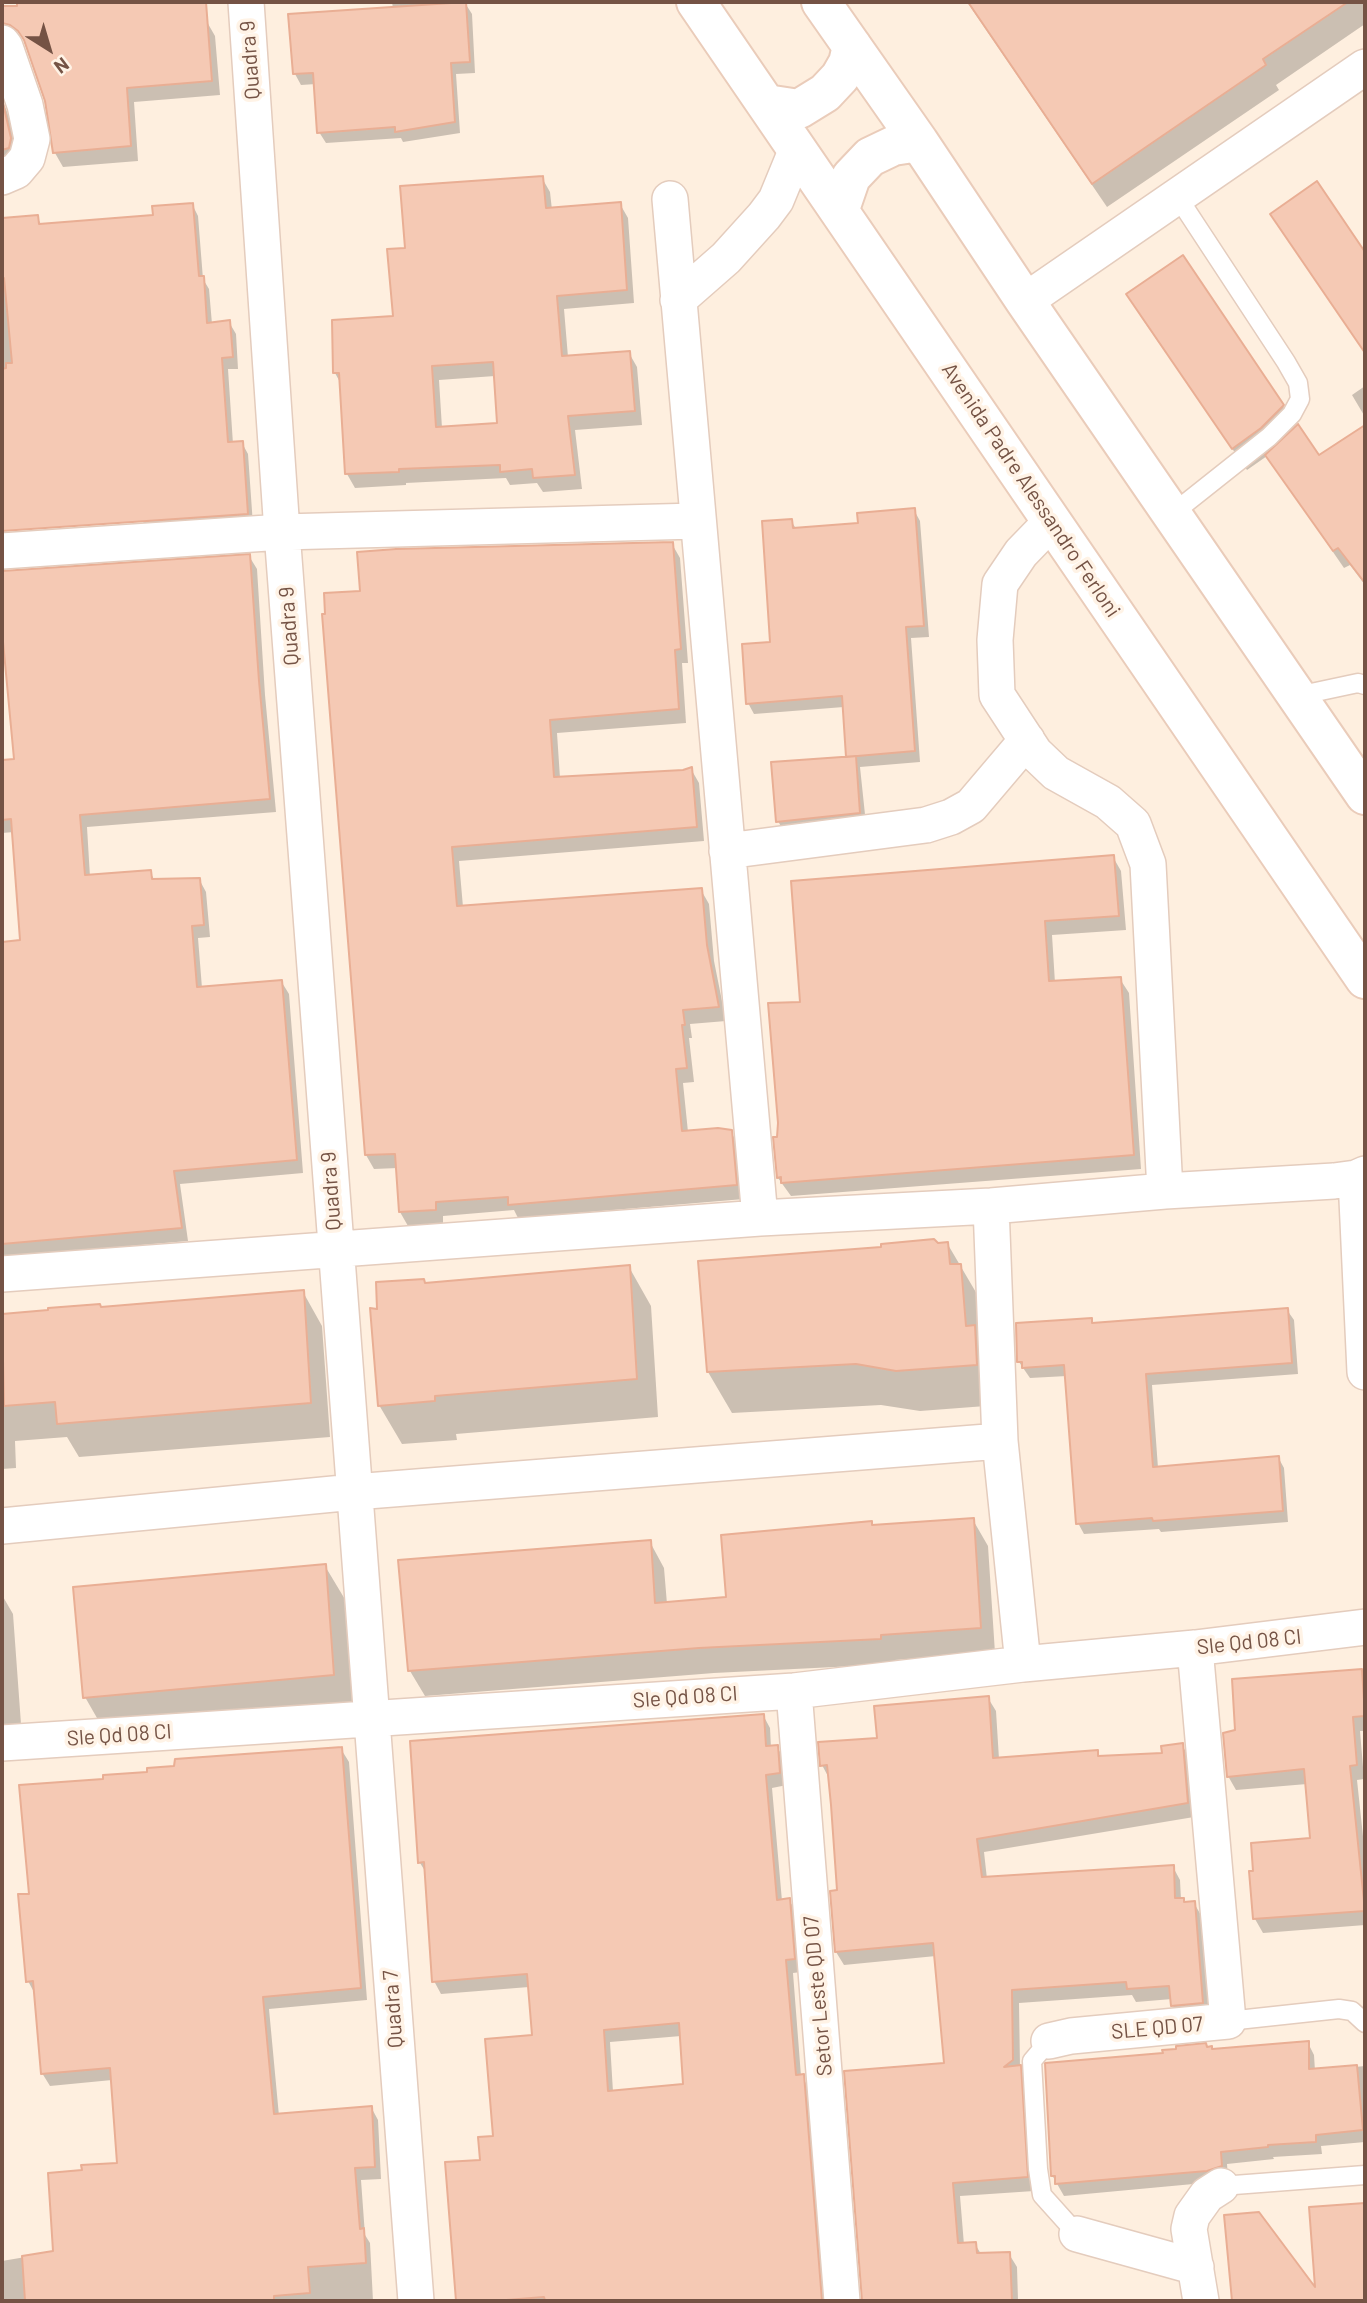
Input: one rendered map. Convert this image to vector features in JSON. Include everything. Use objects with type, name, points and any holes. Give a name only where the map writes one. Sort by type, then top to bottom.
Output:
[{"type":"main road","name":"Avenida Padre Alessandro Ferloni","points":[[696,2],[1365,979]]},
{"type":"main road","points":[[821,2],[1365,795]]},
{"type":"main road","points":[[765,104],[800,109],[825,93],[840,77],[848,63],[852,46]]},
{"type":"main road","points":[[840,209],[851,177],[870,157],[893,146],[919,142]]},
{"type":"street","name":"Quadra 9","points":[[246,2],[282,532],[354,1492]]},
{"type":"street","points":[[2,43],[25,105],[32,139],[27,158],[16,171],[2,177]]},
{"type":"street","points":[[1025,301],[1365,68]]},
{"type":"street","points":[[678,300],[726,258],[764,216],[776,200],[797,149]]},
{"type":"street","points":[[670,199],[760,1218]]},
{"type":"street","points":[[2,551],[282,532],[697,521]]},
{"type":"street","points":[[1052,521],[1021,553],[1000,584],[995,640],[997,695],[1035,753],[1056,773],[1108,802],[1133,824],[1148,864],[1165,1191]]},
{"type":"street","points":[[727,850],[926,825],[951,817],[971,806],[1027,740]]},
{"type":"street","points":[[2,1274],[760,1218],[991,1206],[1165,1191],[1334,1181],[1361,1176],[1365,1372]]},
{"type":"street","points":[[991,1206],[1000,1441],[1023,1664]]},
{"type":"street","points":[[2,1526],[354,1492],[1000,1441]]},
{"type":"street","name":"Quadra 7","points":[[354,1492],[416,2301]]},
{"type":"street","name":"Sle Qd 08 Cl","points":[[2,1743],[794,1691],[1365,1628]]},
{"type":"street","name":"SLE QD 07","points":[[1049,2042],[1071,2036],[1228,2021],[1195,1648]]},
{"type":"street","name":"Setor Leste QD 07","points":[[794,1691],[842,2301]]},
{"type":"street","points":[[1201,2301],[1189,2228],[1192,2216],[1207,2195],[1221,2186]]},
{"type":"street","name":"SLE QD 07","points":[[1077,2234],[1196,2267]]},
{"type":"lane","points":[[1172,514],[1269,437],[1292,414],[1300,399],[1298,383],[1286,362],[1177,196]]},
{"type":"lane","points":[[1297,696],[1358,683],[1365,685]]},
{"type":"lane","points":[[1228,2021],[1339,2009],[1352,2011],[1365,2023]]},
{"type":"lane","name":"SLE QD 07","points":[[1049,2042],[1032,2061],[1038,2169],[1042,2195],[1077,2234]]},
{"type":"lane","points":[[1221,2186],[1365,2175]]},
{"type":"building","points":[[17,2],[206,2],[212,81],[127,88],[131,146],[53,153],[45,101],[24,40],[18,31],[2,23],[2,6],[17,6]]},
{"type":"building","points":[[466,2],[470,62],[451,63],[455,122],[395,132],[395,127],[317,133],[313,73],[293,74],[288,14]]},
{"type":"building","points":[[968,2],[1348,2],[1263,59],[1266,65],[1092,184]]},
{"type":"building","points":[[2,99],[11,138],[9,148],[2,150]]},
{"type":"building","points":[[543,176],[546,208],[621,202],[627,290],[557,296],[562,356],[630,351],[635,411],[568,416],[575,475],[533,478],[532,469],[500,472],[500,465],[345,474],[339,373],[333,373],[332,320],[393,316],[387,249],[405,248],[400,186]],"holes":[[[493,362],[497,423],[436,427],[432,366]]]},
{"type":"building","points":[[1317,181],[1365,252],[1365,353],[1270,214]]},
{"type":"building","points":[[193,203],[199,276],[204,276],[207,323],[230,320],[233,357],[222,358],[228,442],[243,441],[248,514],[2,531],[2,369],[6,368],[6,363],[12,363],[2,278],[2,218],[38,215],[39,224],[153,215],[152,206]]},
{"type":"building","points":[[1183,255],[1284,405],[1261,428],[1232,449],[1126,294]]},
{"type":"building","points":[[1298,424],[1319,455],[1365,425],[1365,583],[1338,548],[1333,551],[1265,455]]},
{"type":"building","points":[[915,508],[924,626],[906,627],[915,751],[846,757],[842,696],[746,704],[742,644],[770,642],[762,521],[792,519],[793,528],[858,523],[857,513]]},
{"type":"building","points":[[673,542],[681,649],[675,650],[679,709],[550,720],[554,777],[683,770],[692,767],[697,827],[452,847],[457,906],[702,888],[707,945],[719,1007],[683,1010],[687,1068],[676,1069],[682,1131],[718,1128],[732,1130],[737,1185],[508,1205],[508,1197],[436,1202],[436,1210],[399,1212],[395,1154],[365,1155],[322,614],[325,614],[324,593],[360,591],[357,552]]},
{"type":"building","points":[[250,554],[270,799],[80,815],[85,875],[151,870],[152,879],[200,878],[204,925],[192,926],[197,987],[282,980],[297,1160],[174,1171],[182,1228],[2,1244],[2,942],[20,940],[11,819],[2,820],[2,760],[14,759],[2,631],[2,571]]},
{"type":"building","points":[[856,756],[860,813],[776,822],[771,762]]},
{"type":"building","points":[[1114,855],[1119,916],[1045,921],[1049,981],[1121,977],[1134,1155],[781,1183],[781,1177],[777,1178],[773,1137],[777,1137],[778,1123],[768,1003],[800,1002],[791,881]]},
{"type":"building","points":[[934,1239],[938,1243],[948,1242],[950,1264],[961,1264],[966,1326],[975,1325],[977,1365],[896,1371],[856,1364],[707,1372],[698,1261],[881,1247],[881,1244]]},
{"type":"building","points":[[630,1265],[637,1379],[435,1396],[435,1401],[378,1406],[370,1308],[377,1309],[376,1282],[424,1279],[425,1283]]},
{"type":"building","points":[[304,1290],[311,1403],[57,1424],[55,1402],[4,1406],[2,1314],[48,1308],[100,1304],[101,1307]]},
{"type":"building","points":[[1288,1308],[1292,1363],[1146,1374],[1153,1467],[1279,1456],[1283,1511],[1076,1524],[1064,1365],[1022,1368],[1022,1362],[1017,1362],[1016,1323],[1092,1318],[1092,1323]]},
{"type":"building","points":[[974,1518],[981,1628],[881,1635],[881,1639],[699,1648],[408,1671],[398,1560],[651,1540],[655,1603],[726,1597],[721,1535],[872,1521],[872,1525]]},
{"type":"building","points":[[326,1564],[334,1675],[83,1698],[73,1587]]},
{"type":"building","points":[[1362,1669],[1365,1716],[1353,1717],[1357,1765],[1350,1766],[1365,1911],[1253,1919],[1249,1871],[1253,1871],[1251,1843],[1310,1838],[1304,1769],[1227,1777],[1223,1733],[1235,1730],[1232,1679]]},
{"type":"building","points":[[989,1696],[993,1758],[1098,1750],[1098,1756],[1162,1753],[1161,1746],[1183,1743],[1188,1803],[977,1839],[982,1877],[1174,1865],[1175,1898],[1184,1898],[1184,1902],[1195,1901],[1203,2003],[1171,2006],[1169,1986],[1127,1989],[1126,1982],[1012,1990],[1013,2060],[1004,2067],[1021,2065],[1028,2177],[953,2183],[958,2243],[976,2242],[977,2253],[1010,2252],[1012,2301],[862,2301],[844,2071],[944,2063],[933,1943],[835,1952],[830,1891],[837,1890],[831,1805],[827,1765],[820,1766],[818,1742],[877,1738],[874,1706]]},
{"type":"building","points":[[764,1714],[766,1746],[778,1745],[780,1773],[766,1775],[777,1900],[790,1898],[795,1959],[786,1960],[796,2075],[804,2074],[822,2301],[545,2301],[544,2297],[456,2301],[445,2162],[480,2160],[478,2137],[493,2136],[485,2039],[532,2035],[527,1974],[432,1982],[424,1862],[418,1863],[410,1741]],"holes":[[[679,2023],[683,2084],[608,2091],[604,2030]]]},
{"type":"building","points":[[342,1747],[361,1988],[263,1997],[274,2114],[372,2106],[375,2167],[355,2168],[366,2263],[308,2267],[310,2293],[274,2296],[274,2301],[25,2301],[22,2256],[53,2251],[48,2173],[82,2170],[81,2165],[117,2163],[110,2068],[41,2074],[33,1981],[26,1982],[18,1894],[29,1894],[19,1785],[103,1779],[103,1775],[147,1772],[147,1768],[174,1766],[175,1759]]},
{"type":"building","points":[[1309,2041],[1309,2069],[1357,2065],[1363,2130],[1316,2135],[1316,2142],[1221,2152],[1222,2166],[1207,2171],[1055,2184],[1055,2176],[1051,2176],[1045,2063],[1163,2053],[1162,2050],[1176,2049],[1176,2046],[1206,2043],[1207,2047],[1212,2046],[1212,2049]]},
{"type":"building","points":[[1365,2203],[1365,2301],[1232,2301],[1224,2215],[1259,2212],[1315,2287],[1309,2207]]}]
